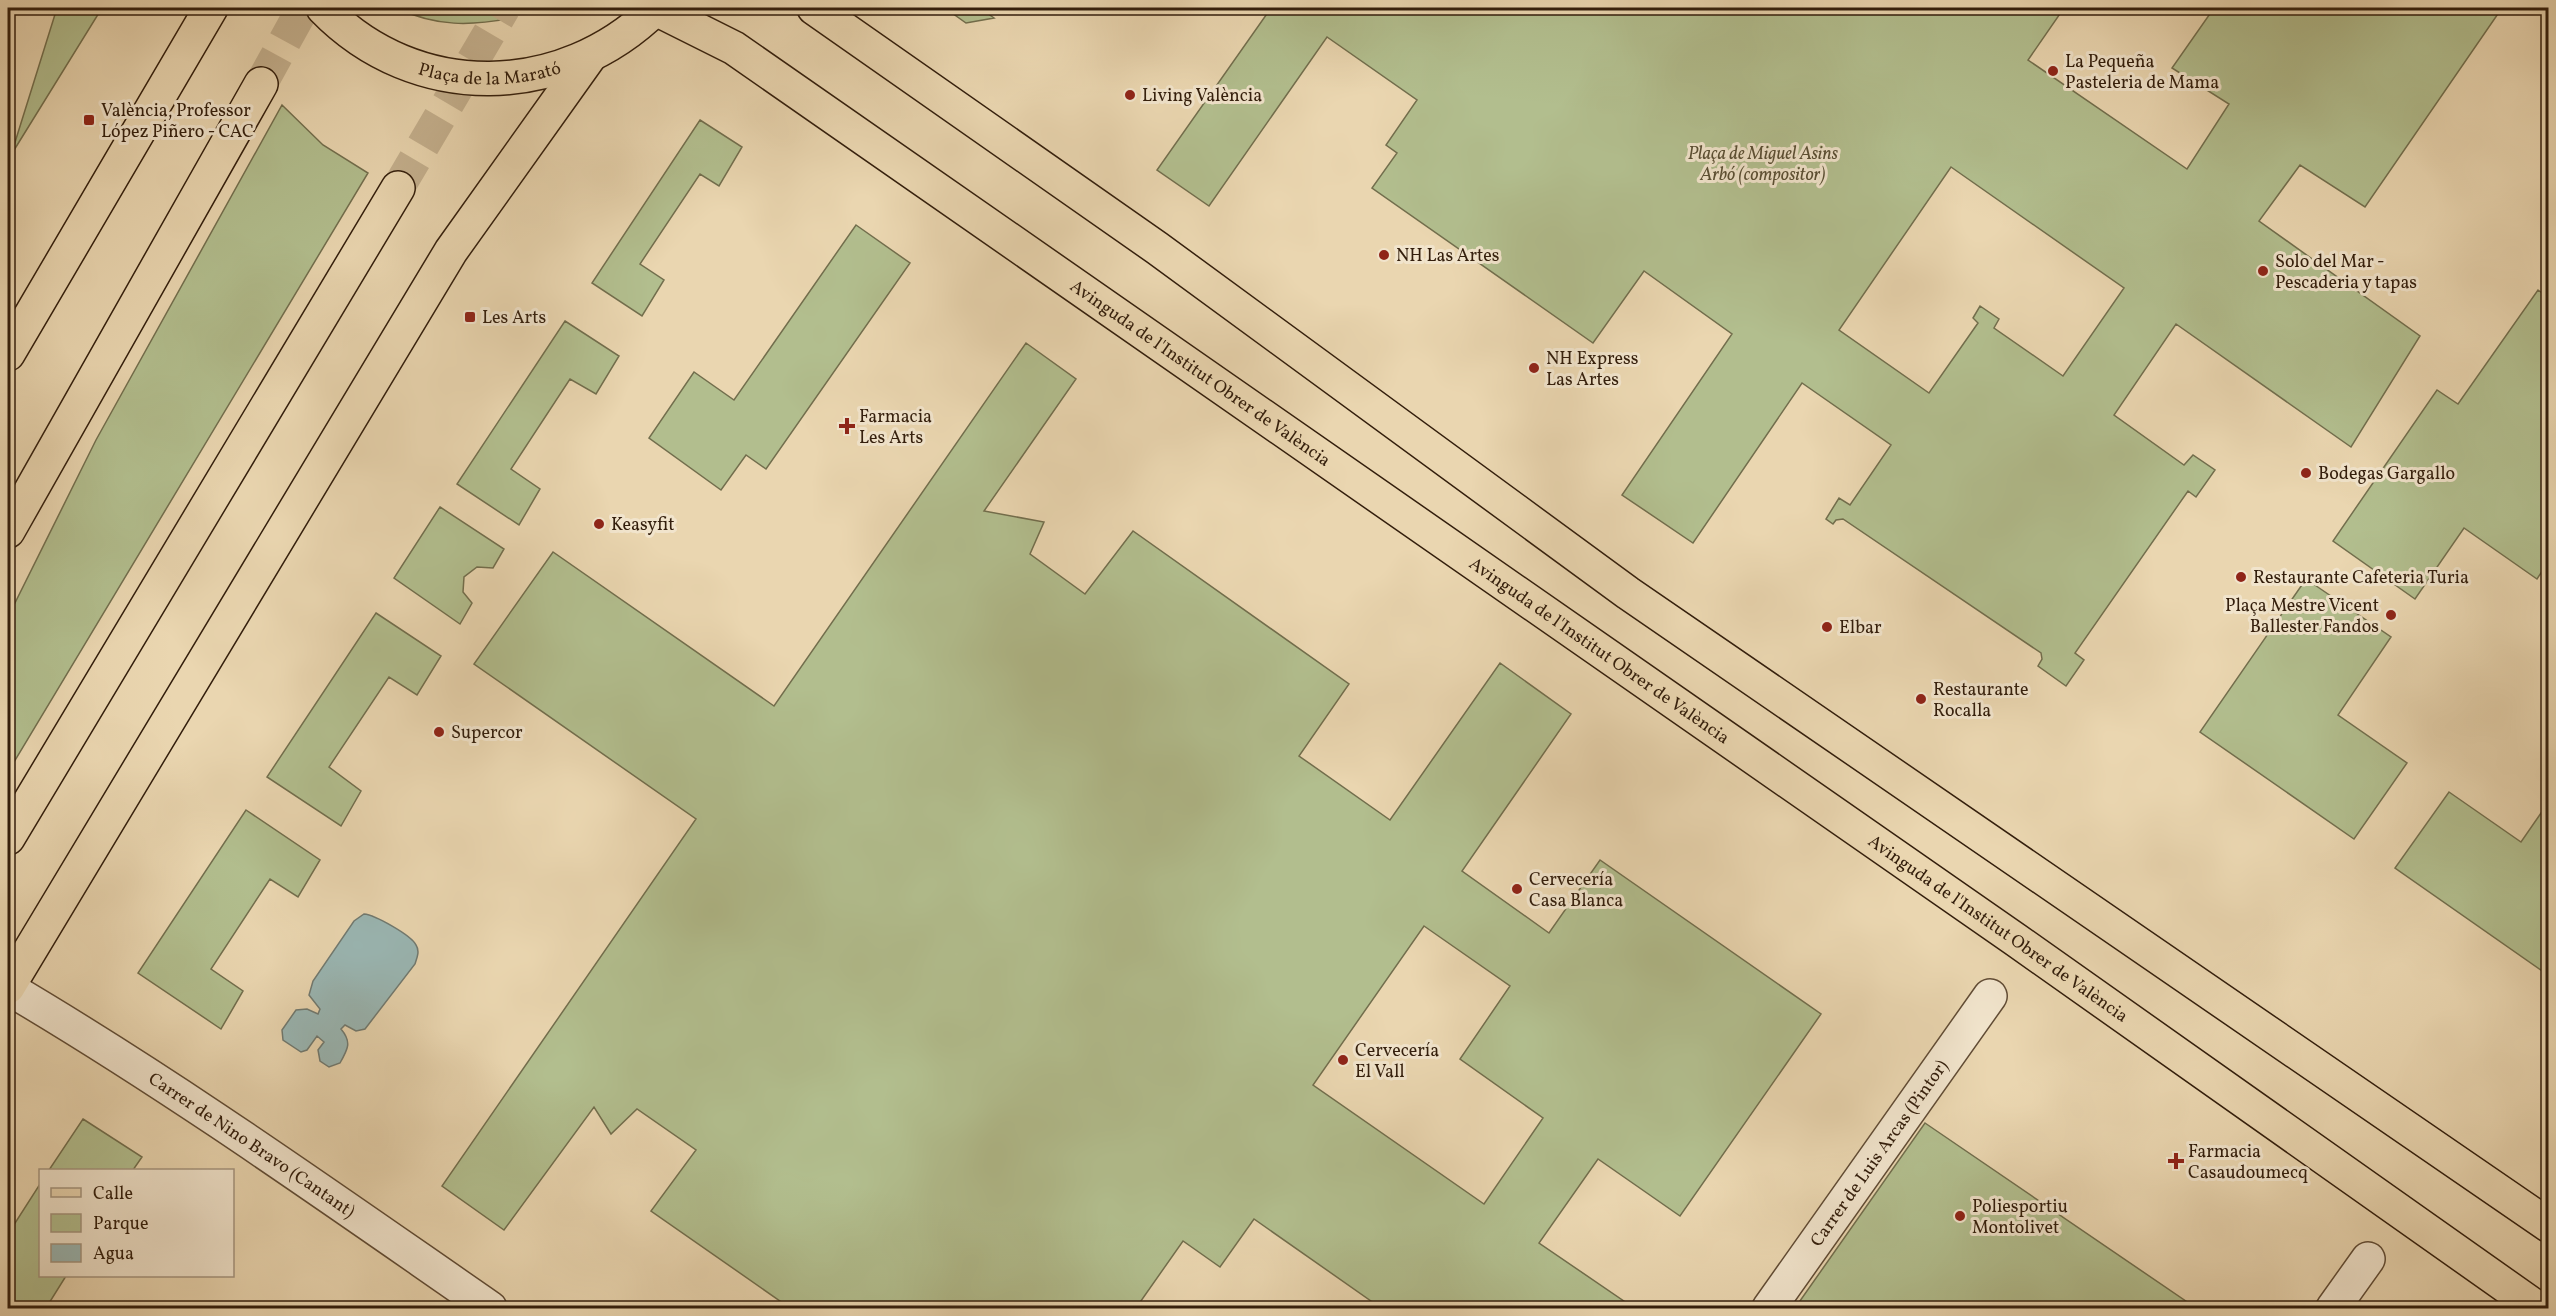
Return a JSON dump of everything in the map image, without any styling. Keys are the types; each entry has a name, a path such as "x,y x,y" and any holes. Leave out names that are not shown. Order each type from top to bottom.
{"main road":[{"path":"8,354 212,8"},
{"name":"Plaça de la Marató","path":"323,8 339,23 375,49 417,68 460,78 505,79 549,72 590,56 625,35 655,8"},
{"name":"Avinguda de l'Institut Obrer de València","path":"655,8 734,48 2016,940 2537,1308"},
{"path":"814,8 1157,248 1628,593 2548,1225"},
{"path":"8,988 451,251 590,56"},
{"path":"8,531 261,84"},
{"path":"8,838 398,188"}],"street":[{"name":"Carrer de Nino Bravo (Cantant)","path":"8,988 90,1036 490,1308"},
{"name":"Carrer de Luis Arcas (Pintor)","path":"1768,1308 1990,996"},
{"path":"2333,1308 2368,1259"}],"green space":[{"path":"57,8 102,8 11,155"},
{"path":"397,8 507,8 514,12 513,18 454,23 426,19"},
{"path":"945,8 980,8 994,18 966,23"},
{"name":"Plaça de Miguel Asins Arbó (compositor)","path":"1271,8 2064,8 2028,60 2187,169 2229,104 2172,68 2214,8 2502,8 2365,207 2300,165 2259,221 2420,336 2351,447 2176,324 2114,415 2184,465 2193,455 2215,470 2196,497 2188,491 2075,653 2084,660 2066,686 2038,666 2042,659 2041,653 1843,519 1836,520 1833,524 1826,519 1839,498 1850,505 1891,445 1802,383 1693,543 1622,495 1732,334 1644,271 1593,343 1372,188 1397,153 1386,145 1417,100 1327,37 1209,206 1157,170","holes":["1951,167 2124,288 2063,376 1994,328 1999,319 1980,306 1973,318 1978,323 1929,393 1839,330"]},
{"path":"282,105 323,145 368,173 8,772 8,617 96,440"},
{"path":"700,120 742,147 719,186 700,174 640,264 664,280 642,316 592,283"},
{"path":"856,225 910,263 766,469 746,455 721,490 649,438 694,372 734,400"},
{"path":"2538,290 2548,297 2548,562 2537,579 2464,528 2415,599 2333,541 2437,390 2458,404"},
{"path":"565,321 619,356 596,394 570,379 511,469 540,489 519,525 457,484"},
{"path":"1026,343 1076,379 984,511 1044,522 1030,554 1085,594 1133,531 1349,684 1299,756 1390,820 1500,663 1571,714 1462,871 1549,933 1600,860 1821,1014 1680,1216 1598,1159 1539,1243 1634,1308 1381,1308 1254,1219 1220,1267 1183,1241 1136,1308 939,1308 932,1304 928,1308 790,1308 651,1211 696,1150 637,1109 611,1134 594,1107 504,1230 442,1186 696,819 474,664 553,552 774,706","holes":["1424,926 1510,986 1460,1059 1543,1118 1484,1204 1313,1085"]},
{"path":"440,507 504,549 493,568 477,567 464,577 463,592 472,603 460,624 394,578"},
{"path":"2306,579 2391,637 2338,715 2407,763 2354,839 2200,732"},
{"path":"376,613 441,656 417,695 389,677 329,767 361,791 341,826 267,777"},
{"path":"2449,792 2521,842 2548,803 2548,975 2395,868"},
{"path":"246,810 320,860 298,897 270,879 211,969 243,991 221,1029 138,973"},
{"path":"83,1119 142,1157 134,1169 50,1169"},
{"name":"Poliesportiu Montolivet","path":"1925,1123 2196,1308 1795,1308"},
{"path":"39,1186 39,1277 65,1277 46,1308 23,1308 8,1298 8,1234"}],"water":[{"path":"364,914 384,922 407,936 417,947 417,957 415,964 365,1029 356,1031 345,1025 341,1029 347,1038 347,1050 340,1063 329,1067 320,1061 318,1050 324,1042 317,1036 307,1050 301,1052 283,1040 282,1030 296,1010 307,1009 318,1014 320,1009 309,995 313,981 354,921"}],"tunnel":[{"path":"261,84 303,8"},
{"path":"398,188 504,8"}],"place":[{"name":"La Pequeña Pasteleria de Mama","path":"2053,71"},
{"name":"Living València","path":"1130,95"},
{"name":"València, Professor López Piñero - CAC","path":"89,120"},
{"name":"NH Las Artes","path":"1384,255"},
{"name":"Solo del Mar - Pescaderia y tapas","path":"2263,271"},
{"name":"Les Arts","path":"470,317"},
{"name":"NH Express Las Artes","path":"1534,368"},
{"name":"Farmacia Les Arts","path":"847,426"},
{"name":"Bodegas Gargallo","path":"2306,473"},
{"name":"Keasyfit","path":"599,524"},
{"name":"Restaurante Cafeteria Turia","path":"2241,577"},
{"name":"Plaça Mestre Vicent Ballester Fandos","path":"2391,615"},
{"name":"Elbar","path":"1827,627"},
{"name":"Restaurante Rocalla","path":"1921,699"},
{"name":"Supercor","path":"439,732"},
{"name":"Cervecería Casa Blanca","path":"1517,889"},
{"name":"Cervecería El Vall","path":"1343,1060"},
{"name":"Farmacia Casaudoumecq","path":"2176,1161"},
{"name":"Poliesportiu Montolivet","path":"1960,1216"}]}
